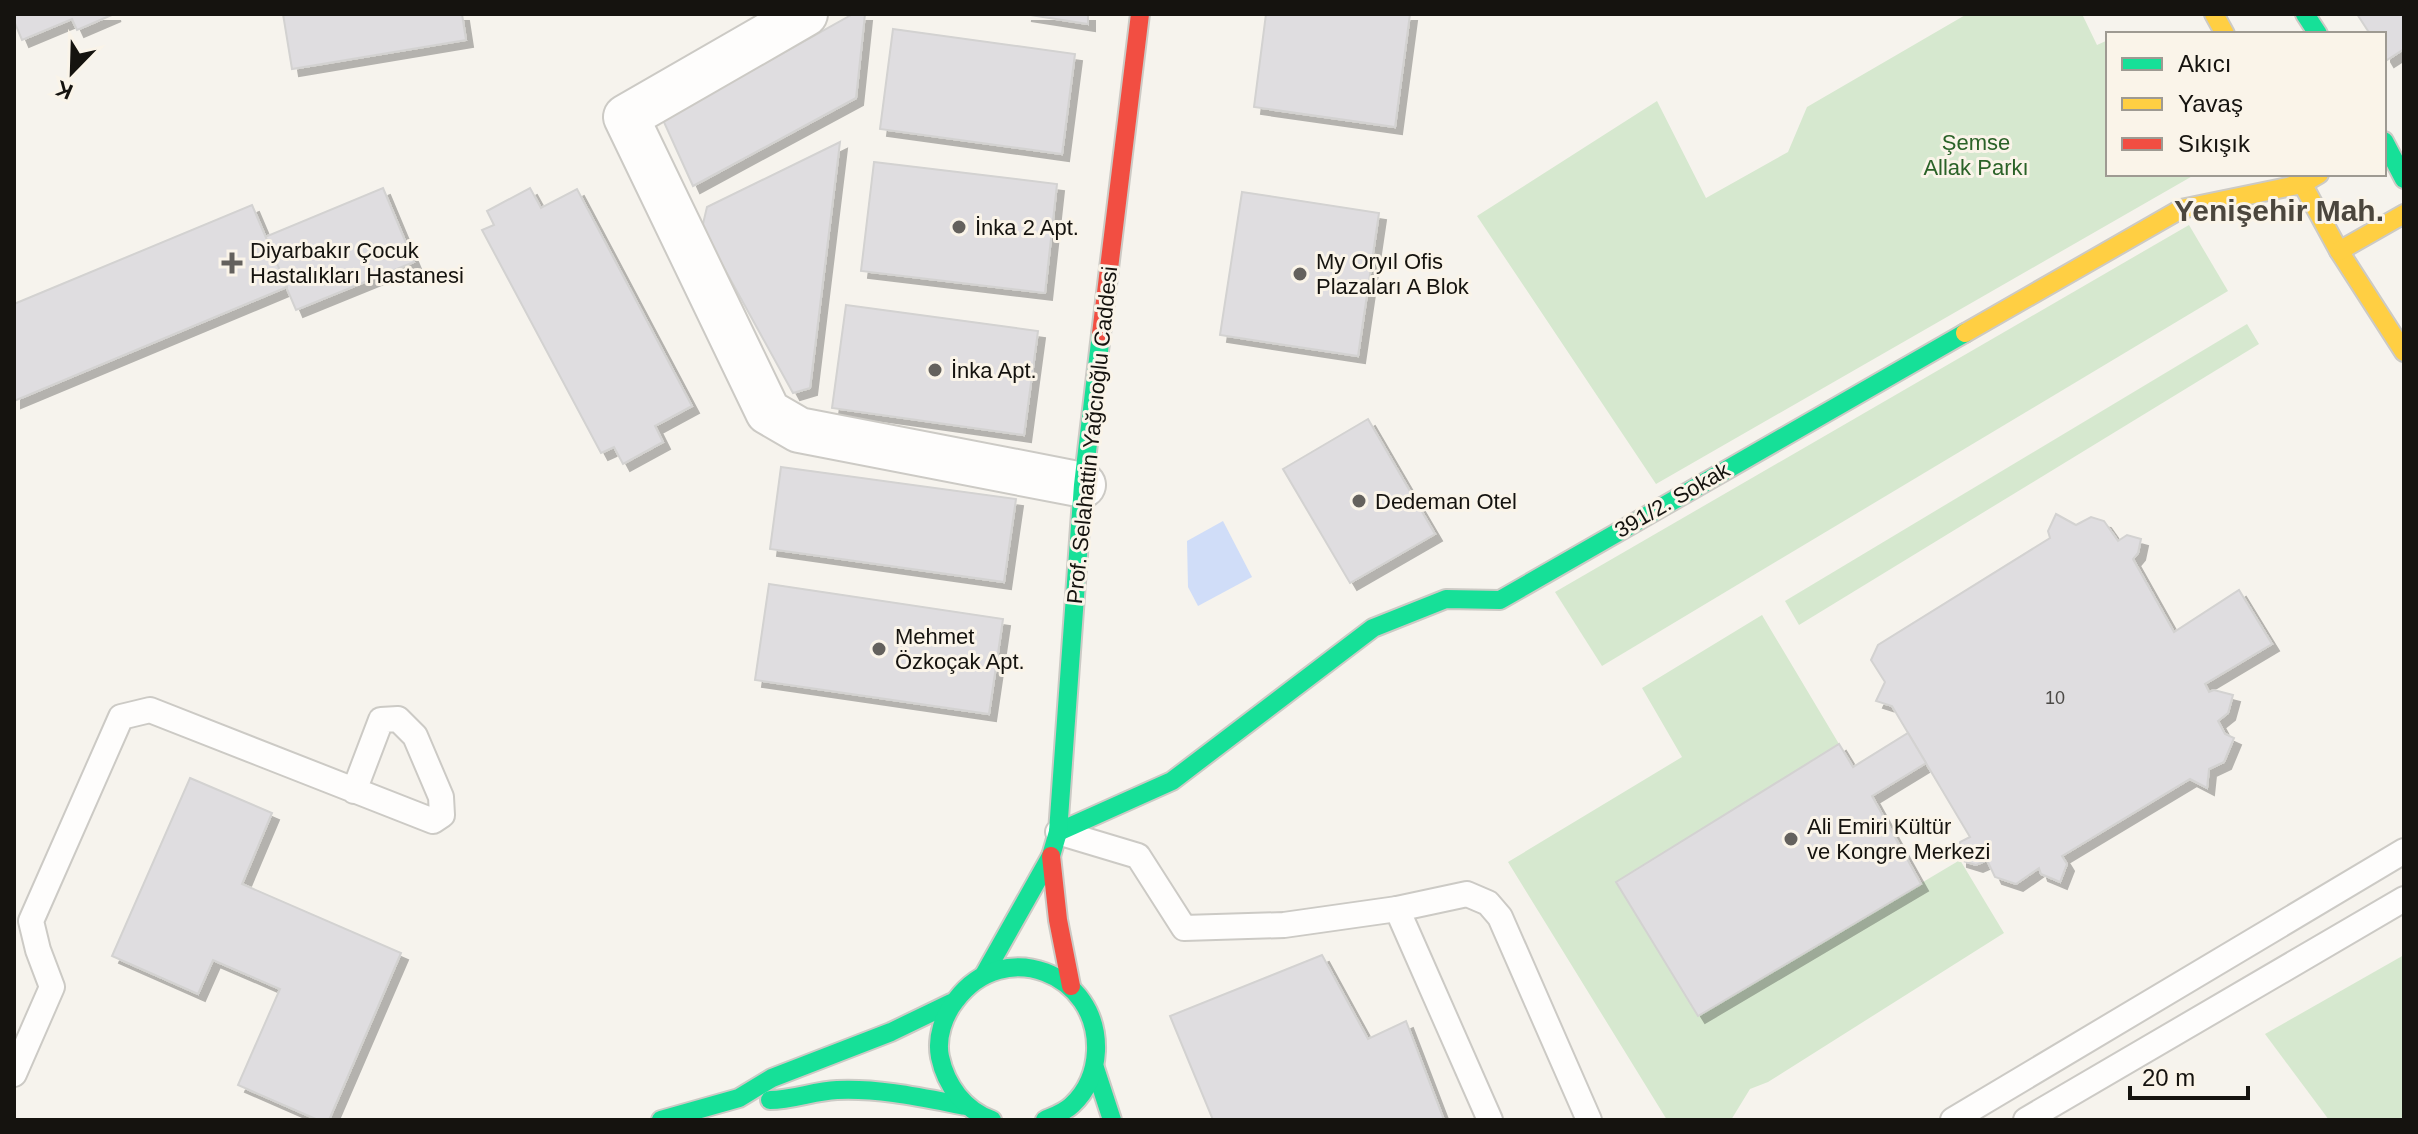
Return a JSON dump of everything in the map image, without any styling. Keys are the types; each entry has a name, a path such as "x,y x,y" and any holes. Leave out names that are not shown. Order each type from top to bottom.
{"street":[{"path":"805,14 626,117 768,412 799,430 1083,485"},
{"name":"Prof. Selahattin Yağcıoğlu Caddesi","path":"985,973 1051,856 1058,832 1083,485 1140,14"},
{"path":"2214,14 2224,32"},
{"path":"2305,14 2317,32"},
{"path":"2386,142 2404,179"},
{"path":"2299,179 2339,251 2404,352"},
{"name":"391/2. Sokak","path":"1058,832 1172,781 1373,628 1446,599 1500,600 2181,209 2299,179"},
{"path":"2339,251 2404,214"},
{"name":"Prof. Selahattin Yağcıoğlu Caddesi","path":"1051,856 1058,920 1071,986"},
{"path":"966,1106 952,1089 942,1068 939,1046 942,1023 951,1003 966,986 985,973 1007,967 1029,967 1051,973 1071,986 1085,1002 1095,1023 1098,1045 1095,1068 1086,1089 1071,1106 1045,1120"},
{"path":"661,1120 739,1098 772,1078 876,1038 951,1003"},
{"path":"1095,1068 1112,1120"},
{"path":"739,1098 782,1101 825,1091 873,1092 966,1106 992,1120"}],"lane":[{"path":"14,1074 52,987 31,921 121,717 150,710 354,791"},
{"path":"1058,832 1138,856 1184,928 1284,925 1397,909 1467,894 1488,903 1500,917 1589,1120"},
{"path":"1953,1120 2404,851"},
{"path":"2026,1120 2404,899"},
{"path":"1397,909 1490,1120"}],"green space":[{"name":"Şemse Allak Parkı","path":"1967,14 2082,14 2097,45 2106,41 2106,176 2193,176 1656,484 1477,216 1657,101 1706,198 1788,152 1807,107"},
{"path":"2189,225 2228,291 1602,666 1555,592"},
{"path":"2247,324 2259,344 1799,625 1785,601"},
{"path":"1762,615 1839,744 1616,882 1698,1016 1960,860 2004,933 1768,1082 1750,1089 1731,1120 1667,1120 1508,862 1682,757 1642,688"},
{"path":"2404,955 2404,1120 2329,1120 2265,1034"}],"water":[{"path":"1223,521 1252,577 1198,606 1188,587 1187,541"}],"building":[{"path":"14,14 114,14 77,30 72,19 22,40"},
{"path":"283,14 462,14 466,40 292,69"},
{"path":"853,14 865,14 856,98 693,186 663,120"},
{"path":"1024,14 1088,14 1088,24"},
{"path":"1266,14 1410,14 1395,127 1254,107"},
{"path":"2357,14 2404,14 2404,49 2387,60 2386,32 2369,32"},
{"path":"893,29 1075,54 1062,154 880,129"},
{"path":"840,142 810,388 793,393 702,228 707,207"},
{"name":"İnka 2 Apt.","path":"874,162 1057,184 1045,293 861,271"},
{"path":"383,188 414,262 296,310 265,237"},
{"path":"530,188 541,208 577,189 692,406 655,426 663,442 623,464 614,447 601,453 482,230 494,225 487,211"},
{"name":"My Oryıl Ofis Plazaları A Blok","path":"1242,192 1379,213 1358,356 1220,335"},
{"path":"252,205 287,287 14,401 14,304"},
{"name":"İnka Apt.","path":"846,305 1038,331 1024,435 832,408"},
{"name":"Dedeman Otel","path":"1368,419 1435,534 1350,583 1283,469"},
{"path":"781,467 1016,499 1004,582 770,549"},
{"path":"2056,514 2076,525 2091,517 2104,521 2118,541 2127,535 2141,539 2138,553 2133,559 2174,632 2239,590 2272,644 2205,684 2209,692 2214,690 2233,695 2228,713 2218,721 2225,734 2234,738 2224,762 2209,769 2207,788 2190,779 2062,856 2067,864 2060,882 2041,874 2039,868 2016,884 1995,877 1987,860 1976,865 1960,860 1960,842 1970,837 1892,706 1876,701 1885,682 1871,660 1878,645 2050,538 2048,531"},
{"name":"Mehmet Özkoçak Apt.","path":"769,584 1003,619 989,714 755,680"},
{"name":"Ali Emiri Kültür ve Kongre Merkezi","path":"1908,733 1926,763 1872,796 1921,884 1698,1016 1616,882 1839,744 1853,767"},
{"path":"190,778 272,813 242,884 401,953 329,1120 318,1120 238,1085 280,989 213,960 198,994 112,956"},
{"path":"1322,955 1368,1039 1406,1021 1444,1120 1213,1120 1170,1016"}],"traffic: fast":[{"path":"2305,14 2317,32"},
{"path":"2386,145 2404,179"},
{"path":"1058,832 1172,781 1373,628 1446,599 1500,600 1965,333"},
{"path":"985,973 1051,856 1058,832 1083,485 1101,334"},
{"path":"992,1120 973,1110 952,1087 940,1057 940,1034 956,1000 976,981 999,970 1022,967 1045,972 1066,984 1082,1001 1093,1024 1096,1051 1089,1081 1072,1105 1045,1120"},
{"path":"661,1120 739,1098 772,1078 891,1032 951,1003"},
{"path":"1095,1068 1112,1120"},
{"path":"770,1100 853,1090 902,1094 966,1106"}],"traffic: slow":[{"path":"2214,14 2224,32"},
{"path":"2298,176 2339,251 2404,352"},
{"path":"1965,333 2181,209 2302,184 2316,176"},
{"path":"2339,251 2404,214"}],"traffic: jam":[{"path":"1101,334 1140,14"},
{"path":"1051,856 1058,920 1071,986"}],"place":[{"name":"İnka 2 Apt.","path":"959,227"},
{"name":"Diyarbakır Çocuk Hastalıkları Hastanesi","path":"232,263"},
{"name":"My Oryıl Ofis Plazaları A Blok","path":"1300,274"},
{"name":"İnka Apt.","path":"935,370"},
{"name":"Dedeman Otel","path":"1359,501"},
{"name":"Mehmet Özkoçak Apt.","path":"879,649"},
{"name":"Ali Emiri Kültür ve Kongre Merkezi","path":"1791,839"}],"district":[{"name":"Yenişehir Mah.","path":"2279,210"}]}
